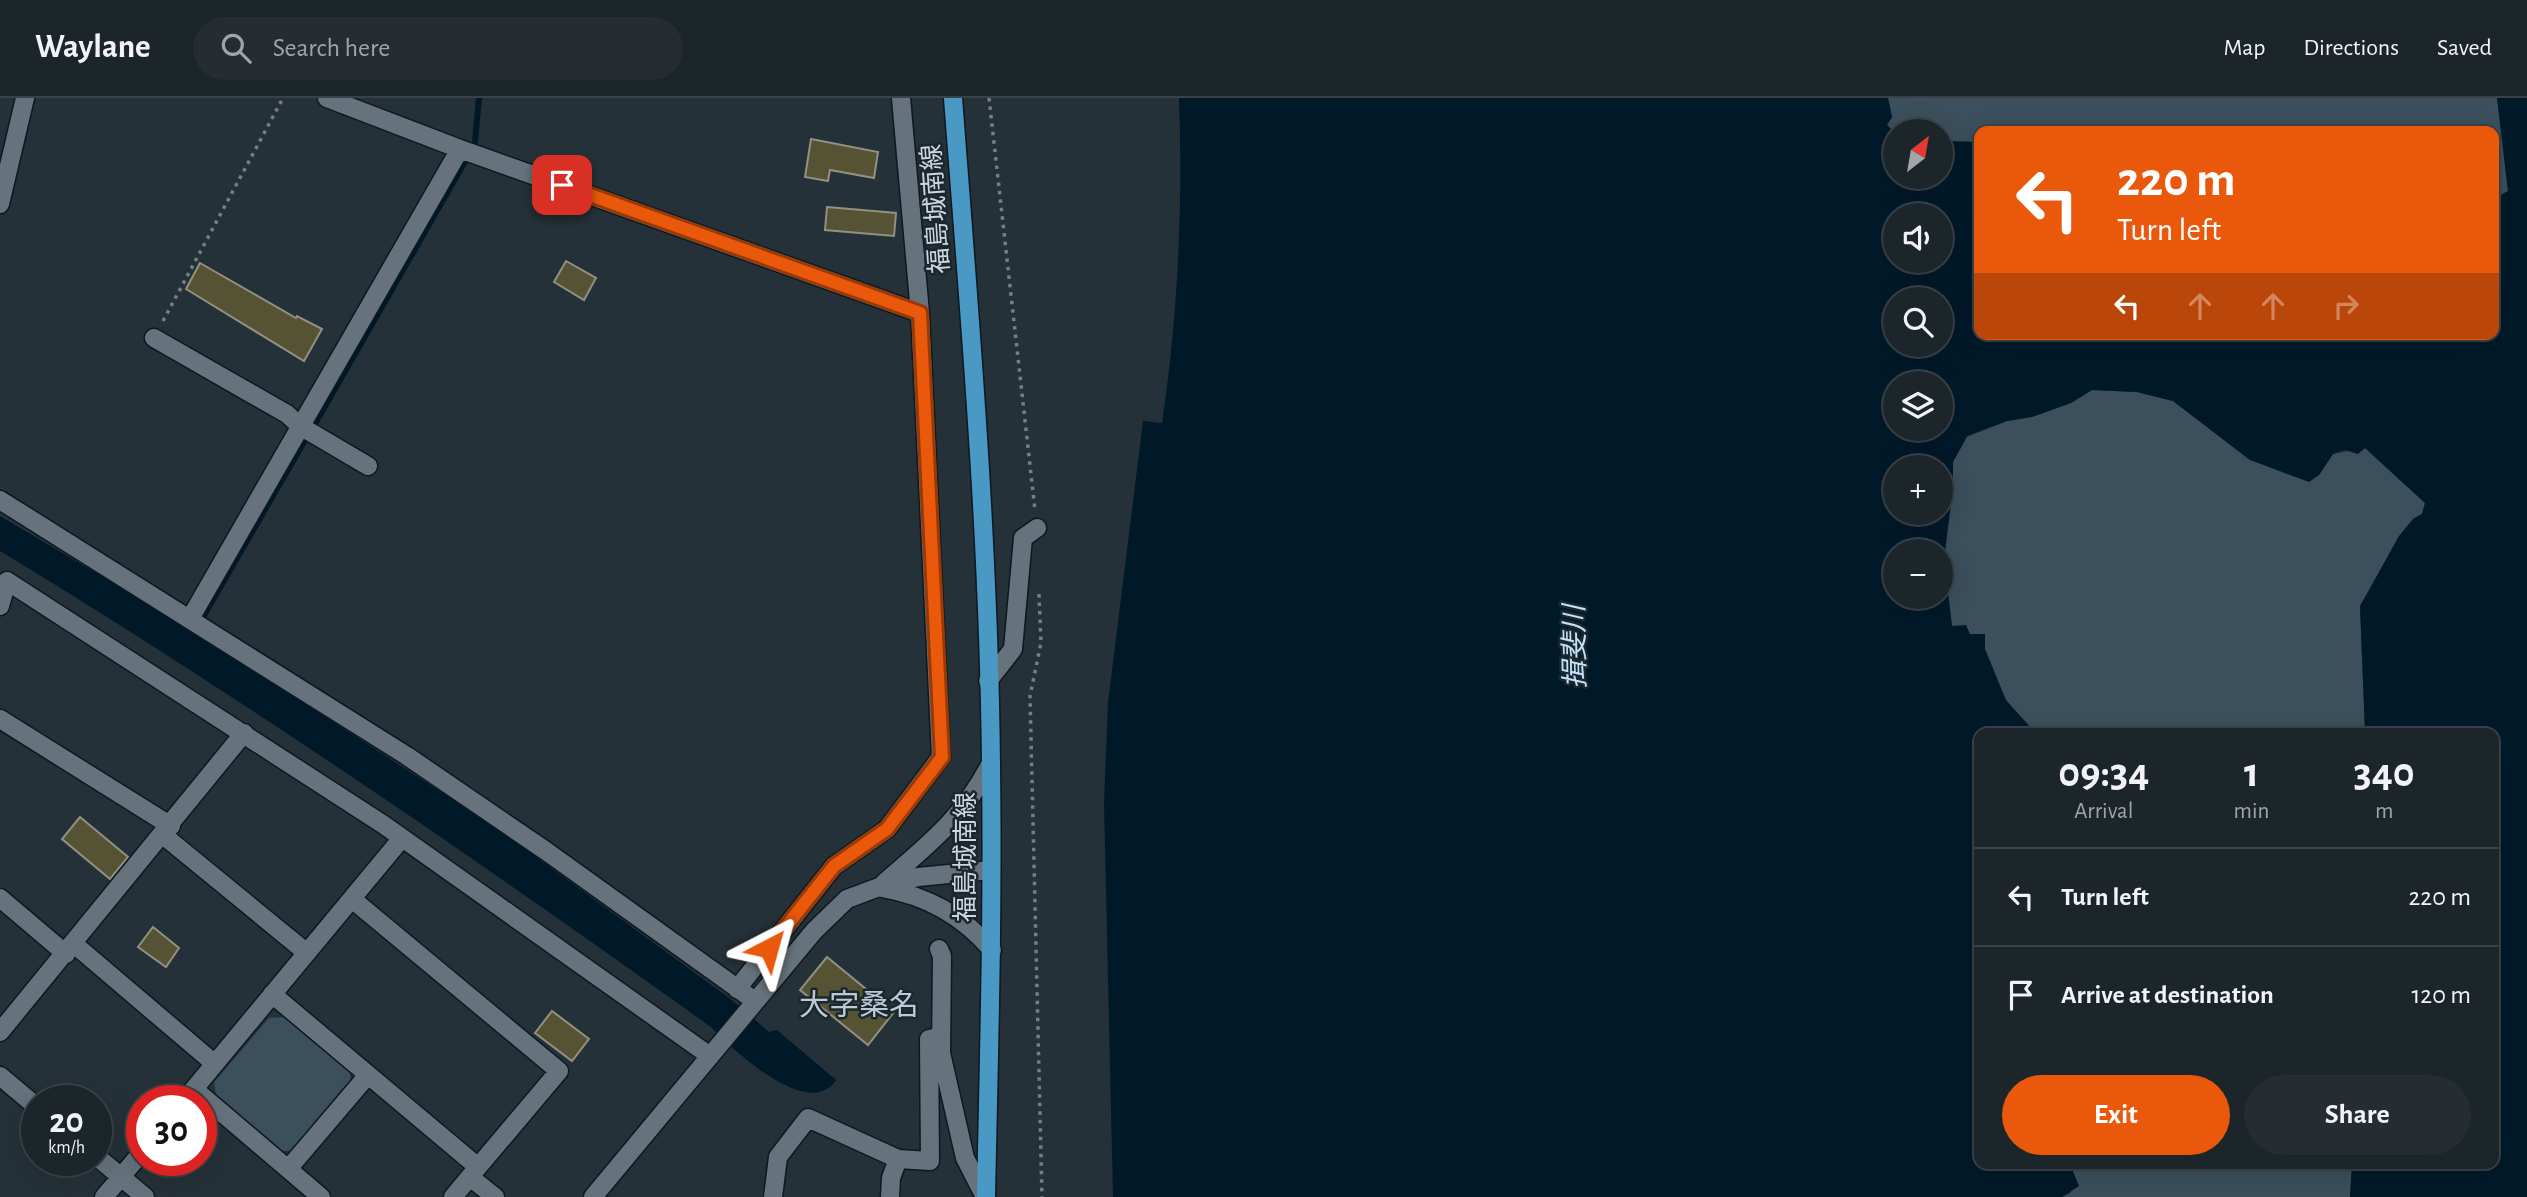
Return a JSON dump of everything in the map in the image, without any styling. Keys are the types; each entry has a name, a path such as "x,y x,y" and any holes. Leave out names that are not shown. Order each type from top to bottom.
{"main road":[{"name":"福島城南線","path":"953,98 977,423 991,764 992,950 986,1197"}],"street":[{"path":"0,204 25,98"},
{"path":"327,98 460,149 920,313"},
{"path":"737,989 834,866 887,829 942,757 920,313 901,98"},
{"path":"191,617 460,149"},
{"path":"153,338 287,414 300,426 368,466"},
{"path":"0,500 191,617 407,756 546,851 737,989 750,1006"},
{"path":"988,681 1013,649 1023,538 1037,528"},
{"path":"0,606 7,581 402,838 710,1056"},
{"path":"0,719 167,831 307,953"},
{"path":"0,1032 167,831 244,733"},
{"path":"879,887 950,824 972,799 991,764"},
{"path":"197,1085 402,838"},
{"path":"593,1197 814,931 847,900 879,887 918,877 991,870"},
{"path":"879,887 903,892 937,905 971,926 992,950"},
{"path":"0,898 70,949 215,1063"},
{"path":"352,899 559,1071 453,1197"},
{"path":"939,949 942,956 940,1038 965,1157 986,1197"},
{"path":"272,994 368,1075 474,1172 495,1197"},
{"path":"773,1197 778,1157 808,1118 898,1159 930,1161 929,1039 940,1038"},
{"path":"288,1169 368,1075"},
{"path":"0,1076 21,1094"},
{"path":"217,1116 321,1197"},
{"path":"890,1197 891,1178 898,1159"},
{"path":"112,1169 145,1197"},
{"path":"104,1197 126,1171"}],"path":[{"path":"153,338 284,98"}],"shaded area":[{"path":"1888,98 2497,98 2508,191 2499,196 2499,126 1974,126 1974,142 1953,141 1953,119 1891,119"},
{"path":"2092,390 2137,392 2173,401 2250,460 2319,475 2333,454 2365,448 2425,503 2422,514 2413,519 2360,606 2365,728 2031,728 2006,700 1988,658 1977,642 1952,626 1950,609 1953,609 1953,539 1946,539 1948,525 1953,525 1953,462 1967,437 2007,421 2032,417 2071,403"},
{"path":"284,1017 350,1073 351,1084 296,1150 282,1151 217,1097 217,1085 214,1085 214,1082 269,1018"},
{"path":"2070,1169 2352,1169 2350,1197 2062,1197 2071,1193"}],"water":[{"name":"揖斐川","path":"1179,98 1888,98 1892,117 1883,119 1883,189 1953,189 1953,141 1974,142 1974,340 2499,340 2499,196 2508,191 2497,98 2527,98 2527,1197 2350,1197 2352,1169 2499,1169 2499,728 2365,728 2360,606 2399,536 2413,519 2422,514 2425,503 2365,448 2358,454 2345,450 2333,454 2319,475 2309,482 2250,460 2173,401 2137,392 2092,390 2071,403 2032,417 2007,421 1967,436 1953,462 1953,455 1883,455 1883,525 1948,525 1946,539 1883,539 1883,609 1950,609 1952,626 1966,625 1970,634 1985,634 1985,649 2006,700 2031,728 1974,728 1974,1169 2072,1169 2079,1186 2062,1197 1113,1197 1104,803 1108,703 1143,421 1162,423 1178,261"},
{"path":"0,516 194,631 499,830 732,1000 769,1032 777,1030 836,1080 824,1091 808,1092 790,1087 771,1077 735,1050 711,1027 448,842 181,664 0,551"}],"building":[{"path":"811,139 878,152 874,178 830,170 828,181 805,177"},
{"path":"827,207 896,213 894,236 825,230"},
{"path":"566,261 596,278 584,300 554,282"},
{"path":"200,263 296,318 297,316 322,329 304,361 186,289"},
{"path":"80,817 128,857 110,879 62,839"},
{"path":"153,927 179,948 166,967 138,947"},
{"path":"827,957 894,1012 868,1045 800,990"},
{"path":"552,1011 589,1039 572,1061 535,1033"}],"waterway":[{"path":"475,142 479,98"},
{"path":"312,429 466,160"},
{"path":"203,617 304,442"}],"district":[{"name":"大字桑名","path":"859,1005"}],"route":[{"path":"562,185 920,313 942,757 887,829 834,866 769,948"}]}
